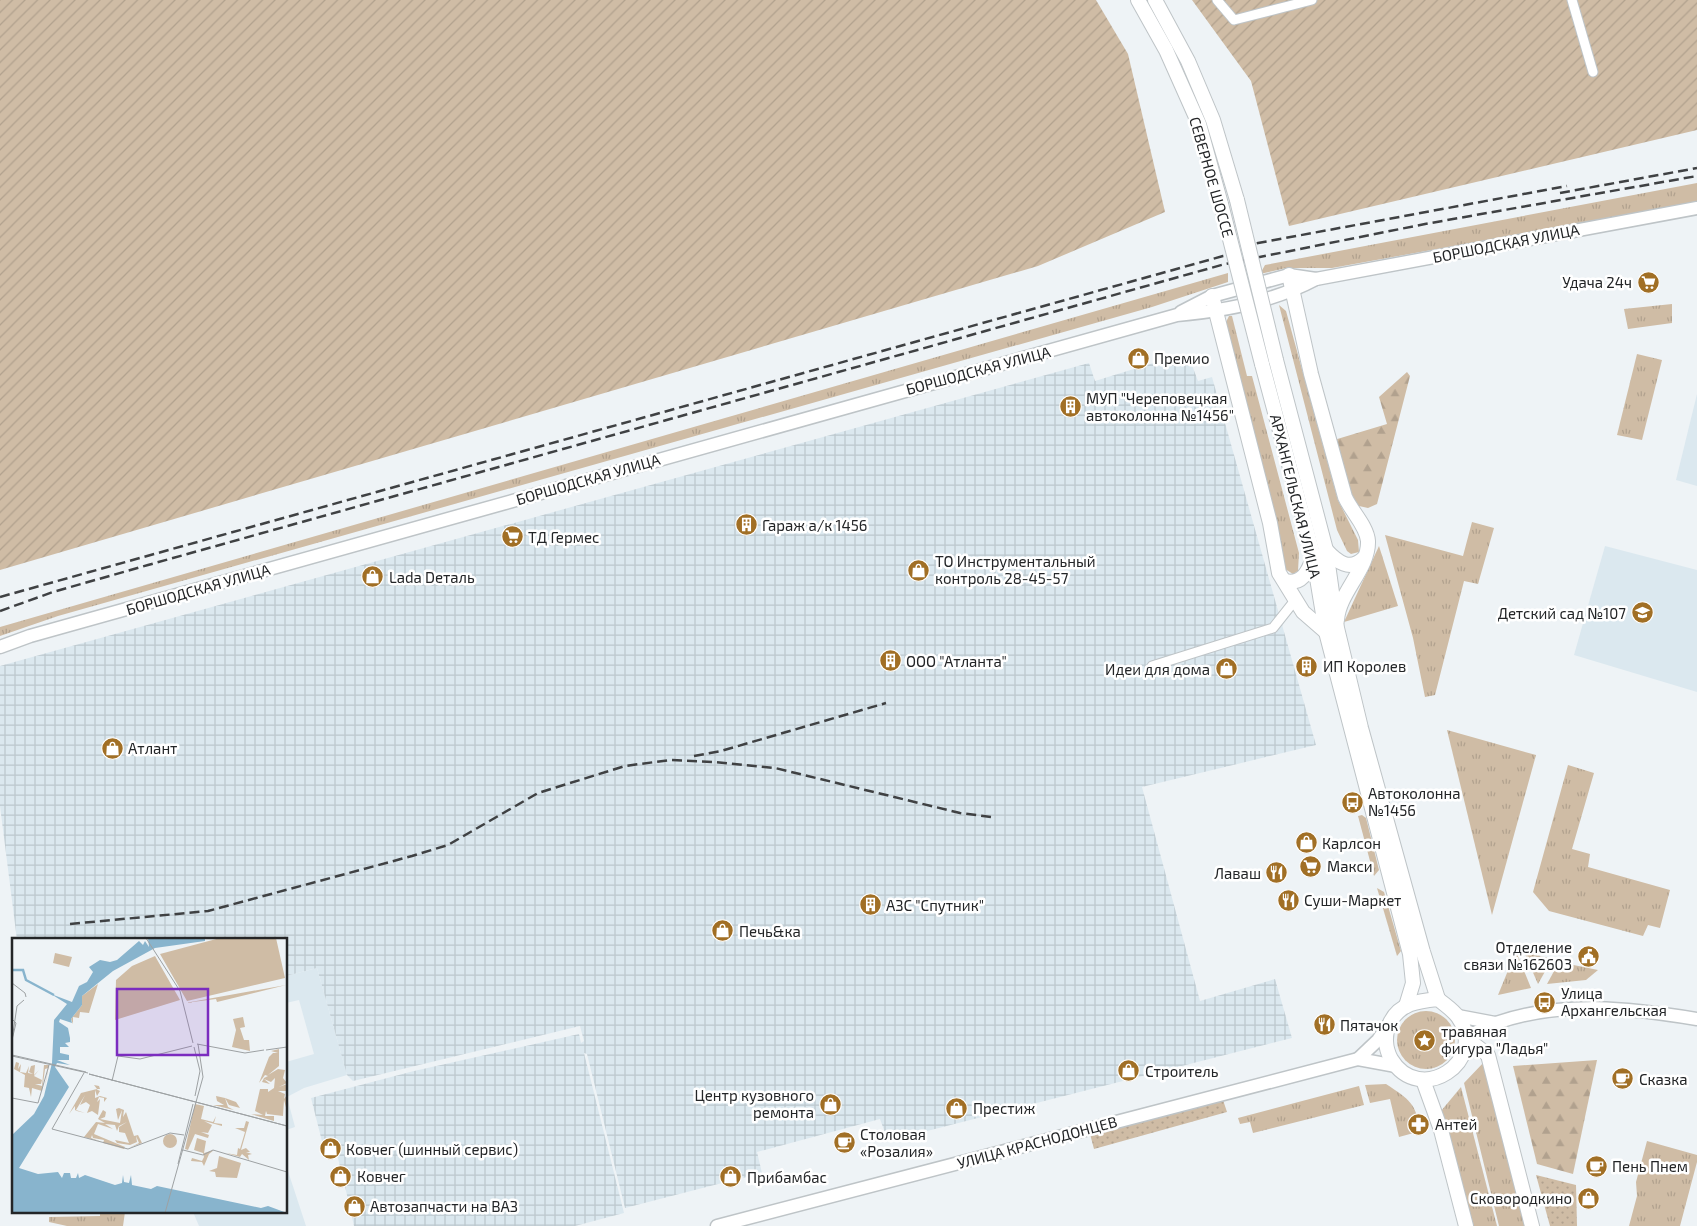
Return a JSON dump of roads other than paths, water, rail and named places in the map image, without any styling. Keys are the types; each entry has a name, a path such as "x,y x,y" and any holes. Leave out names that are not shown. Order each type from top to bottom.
{"main road":[{"name":"СЕВЕРНОЕ ШОССЕ","path":"1138,0 1166,50 1199,124 1269,362"},
{"name":"СЕВЕРНОЕ ШОССЕ","path":"1155,0 1188,61 1213,120 1237,200 1269,362"},
{"path":"1212,296 1270,523 1275,558 1285,581 1303,612 1331,630 1364,558 1368,542 1365,531 1345,497 1311,374 1289,276"},
{"name":"АРХАНГЕЛЬСКАЯ УЛИЦА","path":"1269,362 1320,552 1331,630 1410,954 1413,983 1406,1006"},
{"path":"1285,581 1296,581 1306,575 1320,552 1347,566 1357,564 1364,558"},
{"name":"АРХАНГЕЛЬСКАЯ УЛИЦА","path":"1331,630 1438,1000"},
{"path":"1438,1000 1458,1016 1464,1027 1466,1038 1463,1055 1454,1069 1440,1078 1423,1080 1408,1076 1396,1066 1388,1054 1386,1039 1389,1024 1394,1015 1406,1006 1417,1001 1438,1000"},
{"path":"1466,1038 1488,1055 1532,1226"},
{"path":"1423,1080 1441,1130 1466,1226"}],"street":[{"path":"1217,0 1234,20 1312,0"},
{"path":"1572,0 1593,72"},
{"name":"БОРШОДСКАЯ УЛИЦА","path":"0,647 39,633 1177,315 1216,312 1293,292 1316,280 1697,208"},
{"name":"БОРШОДСКАЯ УЛИЦА","path":"1177,315 1212,296 1289,276 1316,280"},
{"path":"1152,666 1273,628 1296,599"},
{"path":"1466,1038 1496,1023 1546,1011 1598,1007 1697,1019"},
{"path":"1458,1016 1496,1023"},
{"name":"УЛИЦА КРАСНОДОНЦЕВ","path":"1358,1059 1378,1040 1389,1024"},
{"name":"УЛИЦА КРАСНОДОНЦЕВ","path":"717,1226 1016,1146 1358,1059 1396,1066"}],"railway":[{"path":"1560,193 1697,168"},
{"path":"0,611 53,592 148,565 1225,264 1425,224 1697,176"},
{"path":"1242,246 1567,186"},
{"path":"0,597 1223,256 1253,251"},
{"path":"694,756 721,751 886,703"},
{"path":"70,924 208,911 412,856 448,845 538,793 625,766 670,760 775,768 960,813 991,817"}],"place":[{"name":"Удача 24ч","path":"1648,282"},
{"name":"Премио","path":"1138,358"},
{"name":"МУП \"Череповецкая автоколонна №1456\"","path":"1070,407"},
{"name":"Гараж а/к 1456","path":"746,525"},
{"name":"ТД Гермес","path":"512,537"},
{"name":"ТО Инструментальный контроль 28-45-57","path":"919,570"},
{"name":"Lada Dеталь","path":"373,577"},
{"name":"Детский сад №107","path":"1642,613"},
{"name":"ООО \"Атланта\"","path":"890,661"},
{"name":"ИП Королев","path":"1307,666"},
{"name":"Идеи для дома","path":"1226,669"},
{"name":"Атлант","path":"112,748"},
{"name":"Автоколонна №1456","path":"1352,802"},
{"name":"Карлсон","path":"1306,843"},
{"name":"Макси","path":"1311,866"},
{"name":"Лаваш","path":"1277,873"},
{"name":"Суши-Маркет","path":"1288,900"},
{"name":"АЗС \"Спутник\"","path":"870,905"},
{"name":"Печь&ка","path":"723,931"},
{"name":"Отделение связи №162603","path":"1588,956"},
{"name":"Улица Архангельская","path":"1545,1002"},
{"name":"Пятачок","path":"1324,1025"},
{"name":"травяная фигура \"Ладья\"","path":"1425,1040"},
{"name":"Строитель","path":"1129,1071"},
{"name":"Сказка","path":"1623,1079"},
{"name":"Центр кузовного ремонта","path":"830,1104"},
{"name":"Престиж","path":"957,1108"},
{"name":"Антей","path":"1419,1124"},
{"name":"Столовая «Розалия»","path":"844,1143"},
{"name":"Ковчег (шинный сервис)","path":"330,1149"},
{"name":"Пень Пнем","path":"1596,1166"},
{"name":"Ковчег","path":"341,1176"},
{"name":"Прибамбас","path":"731,1177"},
{"name":"Сковородкино","path":"1588,1198"},
{"name":"Автозапчасти на ВАЗ","path":"354,1206"}]}
